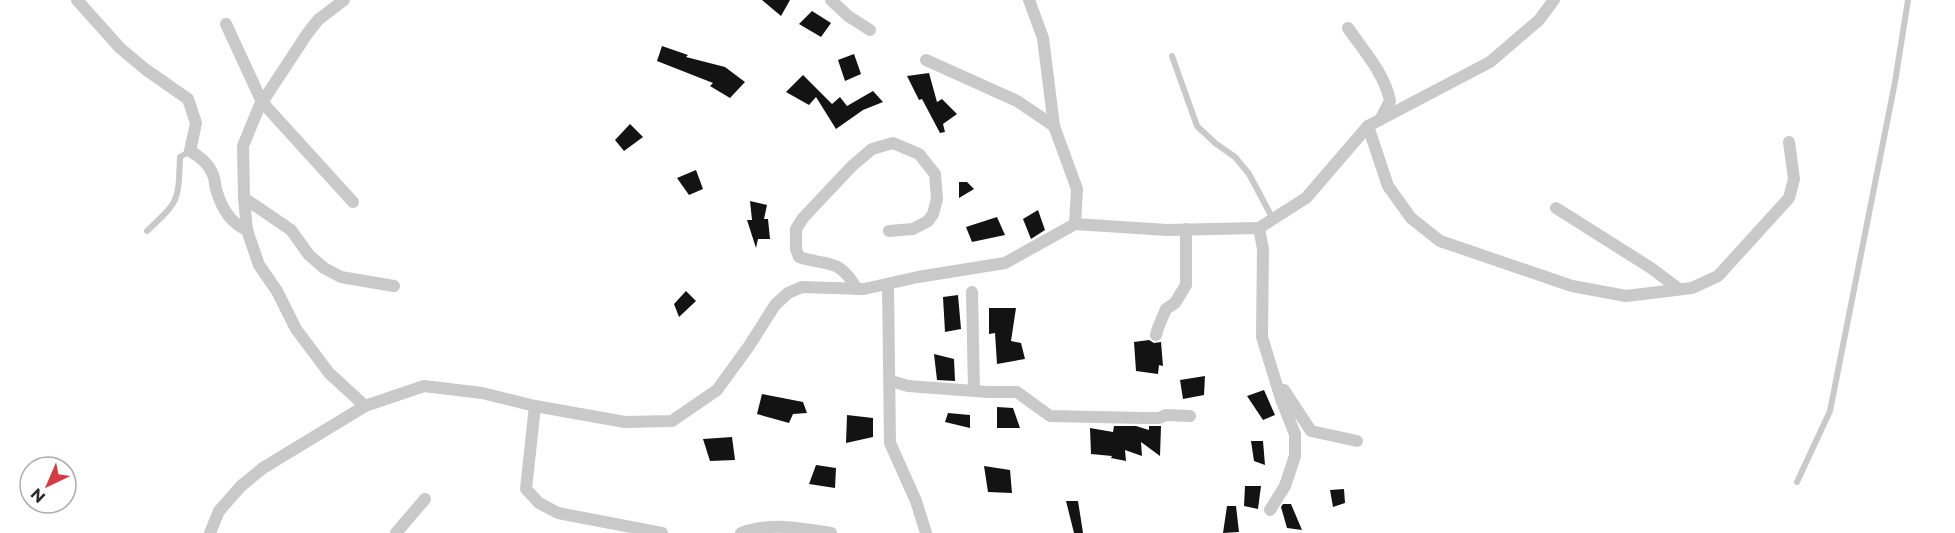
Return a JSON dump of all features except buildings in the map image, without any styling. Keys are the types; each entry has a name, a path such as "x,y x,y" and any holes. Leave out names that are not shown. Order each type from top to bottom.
{"street":[{"path":"77,0 120,48 188,99 196,123 190,151 201,158 213,174 223,209 235,225 247,230"},
{"path":"344,0 318,20 262,102 243,146 244,198 247,230 259,265 277,291 296,329 329,373 365,405"},
{"path":"831,0 848,16 870,30"},
{"path":"1029,0 1043,38 1054,126 1077,189 1076,224"},
{"path":"1374,123 1490,62 1539,20 1554,0"},
{"path":"226,24 262,102 353,202"},
{"path":"210,533 219,511 242,486 263,468 365,405 424,386 482,393 535,406 625,422 672,421 717,390 775,305 788,293 802,287 864,290 918,277 1005,263 1076,224 1186,230 1259,228 1306,198 1374,123 1390,101 1388,90 1348,28"},
{"path":"926,60 1017,101 1054,126"},
{"path":"1374,123 1388,186 1411,218 1440,241 1572,286 1626,296 1692,288 1718,276 1789,198 1794,179 1789,142"},
{"path":"857,289 849,276 837,265 799,257 796,249 796,230 803,218 852,166 872,149 893,143 919,154 934,174 937,199 933,214 928,221 913,229 889,231"},
{"path":"244,198 291,230 309,255 324,268 341,277 394,286"},
{"path":"1556,208 1651,268 1679,289"},
{"path":"1259,228 1263,249 1262,337 1295,434 1295,456 1285,486 1270,510"},
{"path":"1156,335 1166,309 1175,303 1186,285 1186,230"},
{"path":"888,285 890,443 916,501 926,533"},
{"path":"972,292 974,391"},
{"path":"1273,371 1311,431 1358,441"},
{"path":"891,381 908,386 1017,392 1050,416 1142,418 1160,418 1166,415 1190,416"},
{"path":"535,406 526,489 538,503 558,513 660,533"},
{"path":"396,533 425,499"},
{"path":"741,533 753,528 789,526 831,533"}],"lane":[{"path":"1797,482 1830,411 1895,82 1908,0"},
{"path":"1172,56 1189,98 1197,126 1235,157 1249,174 1273,219"},
{"path":"147,231 173,207 178,194 180,157 190,151"}]}
